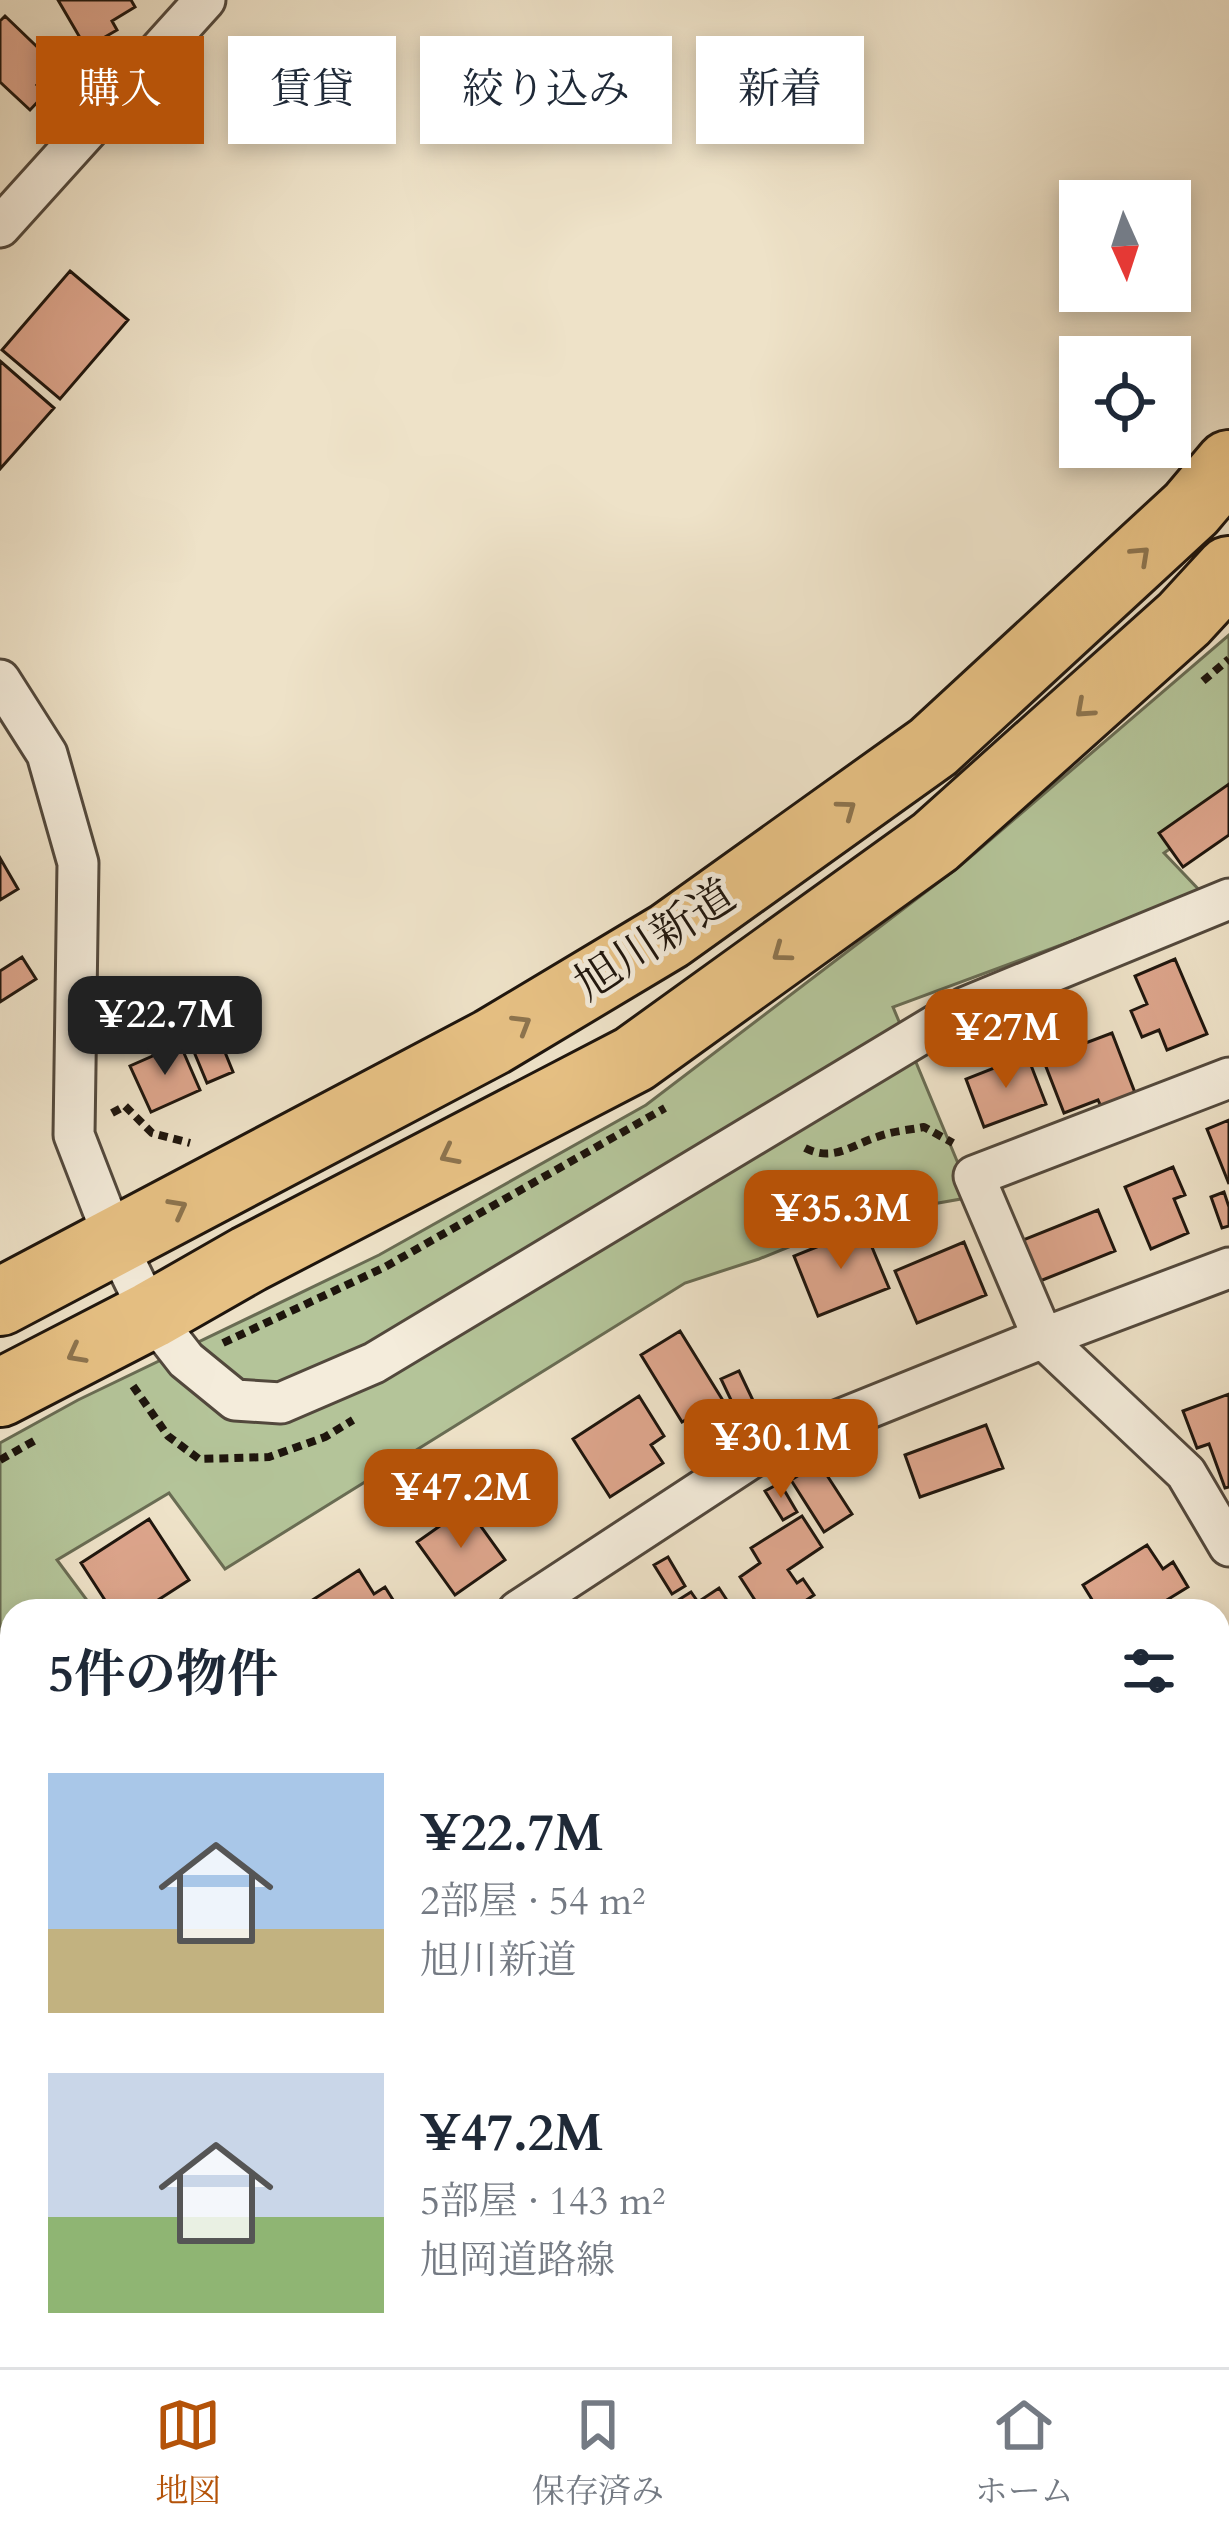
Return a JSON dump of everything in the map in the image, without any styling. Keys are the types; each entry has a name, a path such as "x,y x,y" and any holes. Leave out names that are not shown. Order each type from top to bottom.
{"highway":[{"name":"旭川新道","path":"0,1302 492,1042 669,936 933,747 1191,509 1229,464"},
{"name":"旭川新道","path":"0,1394 634,1059 935,842 1184,619 1229,570"}],"street":[{"path":"0,227 205,0"},
{"path":"0,680 47,754 77,863 74,1135 151,1315 186,1360 235,1400 281,1403 374,1363 966,1007 1229,899"},
{"path":"1229,1078 974,1176 1043,1338 1186,1474 1229,1546"},
{"path":"536,1599 762,1451 1229,1268"}],"path":[{"path":"74,1135 125,1106 152,1133 200,1146"},
{"path":"797,1144 818,1155 839,1154 878,1136 925,1127 957,1146 974,1176"}],"green space":[{"path":"1229,635 1229,806 1164,853 1202,893 893,1007 972,1197 865,1216 685,1283 225,1569 169,1493 57,1560 86,1599 0,1599 0,1443 78,1400 379,1255 646,1105 961,865"}],"building":[{"path":"58,0 131,0 135,7 112,21 117,30 107,36 79,36"},
{"path":"5,16 36,46 36,104 30,110 0,82 0,21"},
{"path":"70,271 128,320 60,399 2,350"},
{"path":"0,361 54,408 0,469"},
{"path":"1229,784 1229,835 1183,867 1159,833"},
{"path":"0,858 18,889 0,900"},
{"path":"22,957 36,979 0,1002 0,971"},
{"path":"1175,959 1207,1034 1167,1050 1159,1030 1142,1037 1131,1011 1147,1004 1135,976"},
{"path":"1112,1033 1137,1098 1103,1111 1098,1100 1064,1113 1043,1059"},
{"path":"218,1035 233,1072 207,1083 192,1047"},
{"path":"180,1044 200,1090 151,1112 130,1066"},
{"path":"1027,1055 1046,1104 984,1127 966,1079"},
{"path":"1229,1120 1229,1184 1207,1129"},
{"path":"1173,1167 1185,1195 1174,1199 1188,1233 1151,1249 1125,1187"},
{"path":"1224,1192 1229,1226 1222,1228 1211,1197"},
{"path":"1098,1210 1115,1251 1040,1281 1023,1240"},
{"path":"864,1228 889,1288 818,1316 794,1256"},
{"path":"964,1242 986,1295 917,1323 895,1271"},
{"path":"680,1331 722,1399 682,1422 641,1355"},
{"path":"739,1371 759,1413 741,1421 721,1379"},
{"path":"1229,1394 1229,1487 1225,1488 1209,1444 1197,1448 1183,1411"},
{"path":"639,1396 664,1436 651,1445 663,1463 610,1497 573,1439"},
{"path":"986,1425 1003,1468 920,1497 905,1455"},
{"path":"819,1463 852,1514 824,1532 791,1480"},
{"path":"780,1483 797,1512 783,1520 765,1491"},
{"path":"467,1507 505,1560 455,1595 417,1542"},
{"path":"802,1516 822,1547 788,1570 797,1583 803,1579 814,1595 754,1599 740,1577 760,1563 751,1548"},
{"path":"149,1519 189,1580 160,1599 104,1599 81,1563"},
{"path":"1147,1545 1163,1569 1173,1562 1188,1587 1168,1599 1092,1599 1083,1585"},
{"path":"668,1557 685,1586 672,1594 654,1565"},
{"path":"359,1570 374,1594 385,1587 392,1599 314,1599"},
{"path":"719,1588 726,1599 702,1599"}]}
